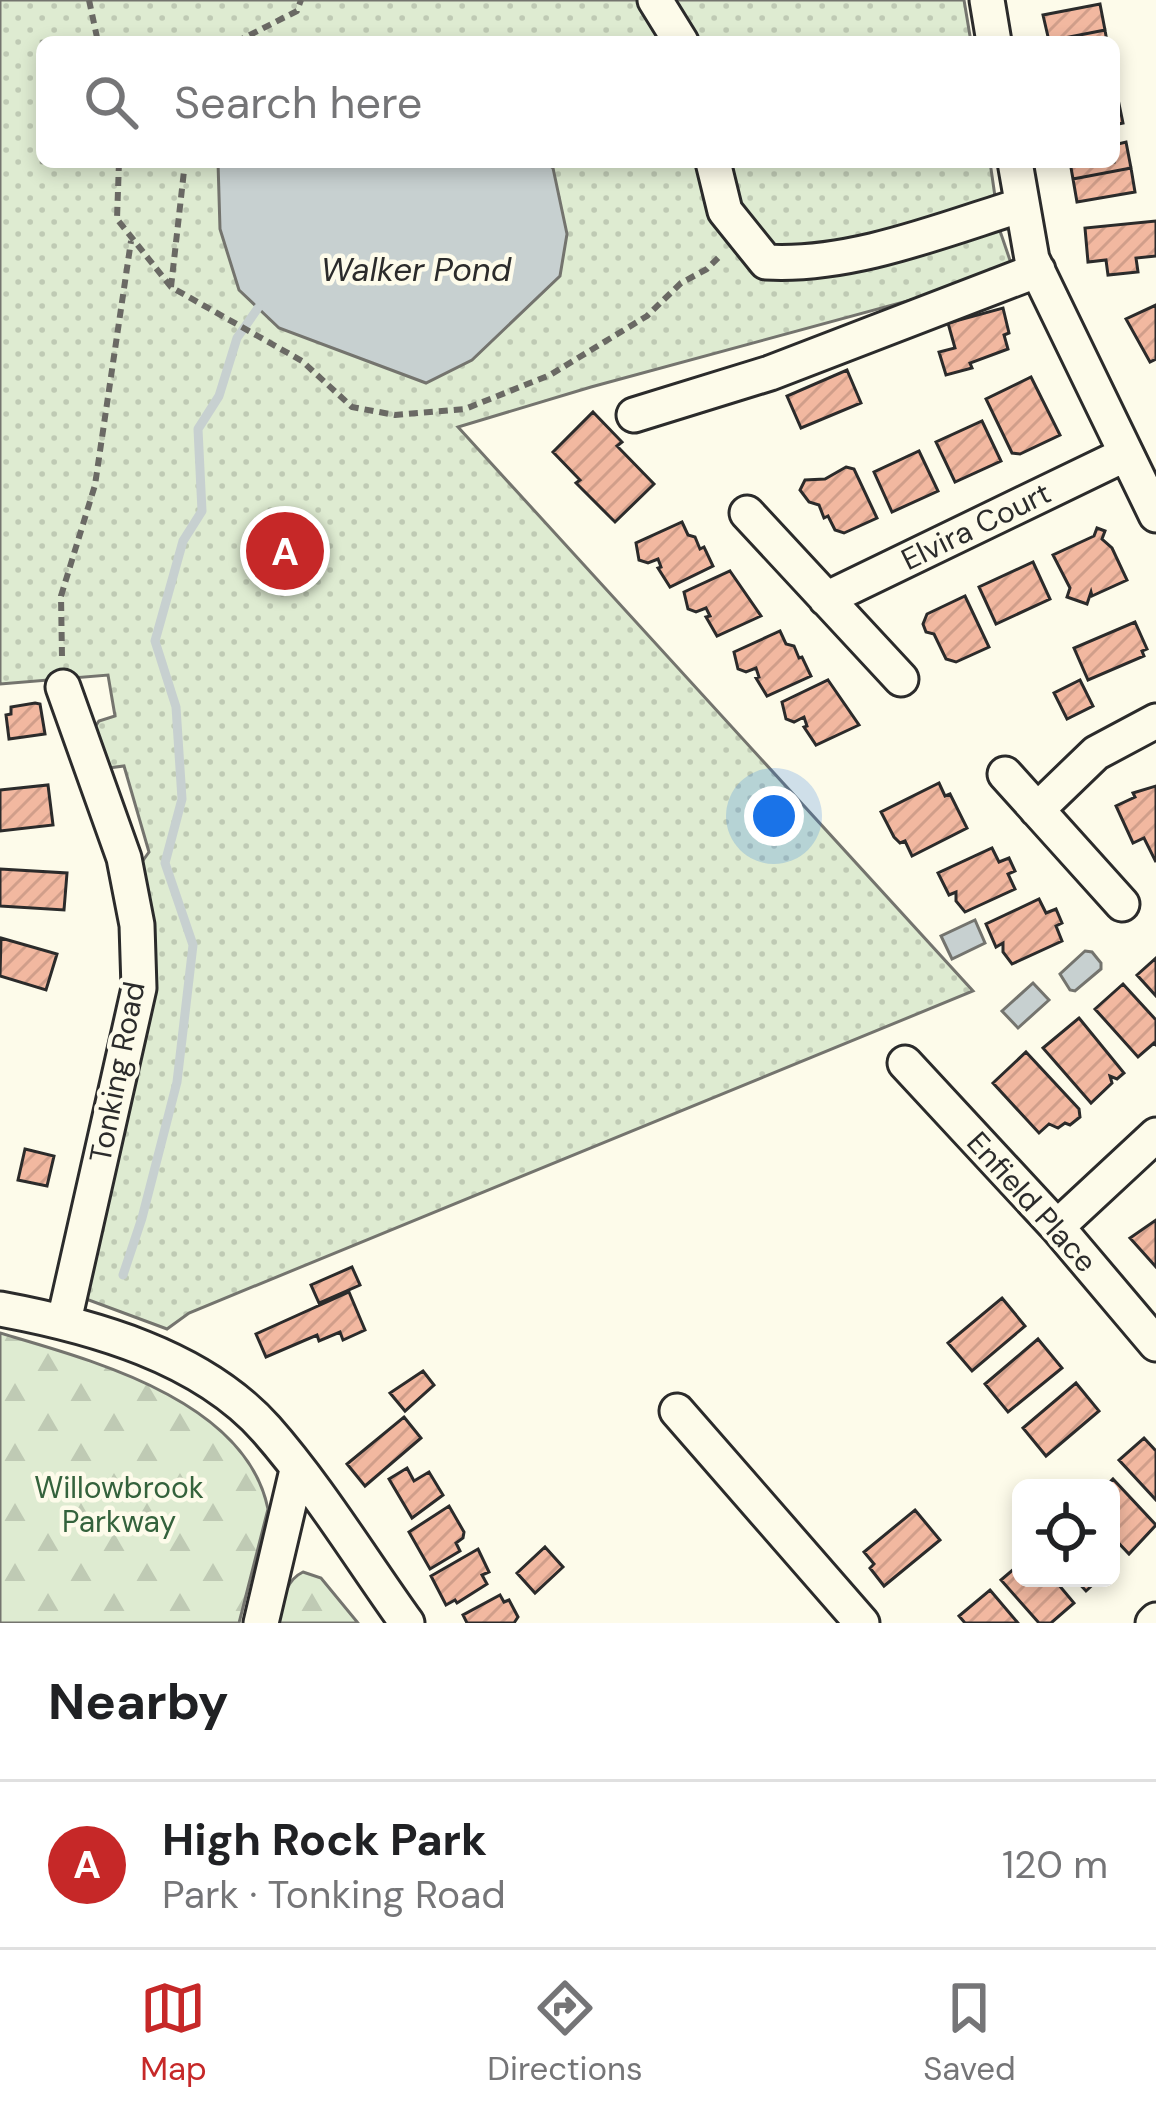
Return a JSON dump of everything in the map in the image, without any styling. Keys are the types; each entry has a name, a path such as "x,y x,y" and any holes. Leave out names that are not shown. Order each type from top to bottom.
{"street":[{"path":"655,0 677,36"},
{"path":"987,0 993,36"},
{"path":"714,168 725,211 766,262 797,264 854,253 1022,205"},
{"path":"1016,168 1031,259 1156,514"},
{"path":"634,415 770,374 1038,270"},
{"name":"Elvira Court","path":"826,599 1126,454"},
{"path":"747,514 901,679"},
{"name":"Tonking Road","path":"63,687 124,858 137,925 139,988 64,1321"},
{"path":"1037,810 1096,753 1156,721"},
{"path":"1005,774 1122,904"},
{"name":"Enfield Place","path":"905,1063 1057,1227 1156,1344"},
{"path":"1057,1227 1156,1135"},
{"path":"0,1310 64,1321 158,1355 215,1386 264,1426 407,1623"},
{"path":"677,1411 862,1623"},
{"path":"261,1623 297,1470"}],"path":[{"path":"89,0 97,36"},
{"path":"248,36 296,11 301,0"},
{"path":"119,168 117,219 171,287 302,361 352,407 394,416 465,409 550,375 647,316 728,248 766,262"},
{"path":"171,287 184,168"},
{"path":"63,687 61,596 95,485 131,241"}],"green space":[{"path":"0,0 964,0 970,36 36,36 36,168 991,168 1000,231 1014,272 458,427 973,991 189,1313 167,1329 86,1299 139,866 149,852 124,766 108,768 93,730 99,721 115,716 108,675 0,684"},
{"name":"Willowbrook Parkway","path":"0,1333 160,1390 230,1439 254,1471 268,1509 239,1623 0,1623"},
{"path":"303,1572 321,1578 358,1623 277,1623 288,1587"}],"water":[{"name":"Walker Pond","path":"218,168 553,168 567,234 560,276 472,360 426,383 279,328 239,290 220,229"},
{"path":"975,920 985,943 952,959 941,936"},
{"path":"1085,951 1092,952 1101,969 1075,991 1070,990 1060,974"},
{"path":"1033,983 1049,1000 1018,1028 1002,1011"}],"building":[{"path":"1100,4 1105,30 1048,36 1043,15"},
{"path":"1105,30 1106,36 1074,36"},
{"path":"1126,142 1131,168 1073,179 1071,168 1120,168 1120,144"},
{"path":"1131,168 1135,192 1077,202 1073,179"},
{"path":"1156,221 1156,256 1136,258 1138,272 1108,275 1106,260 1088,262 1085,228"},
{"path":"1156,305 1156,359 1150,362 1126,319"},
{"path":"1003,308 1008,349 946,375 939,352 955,348 948,323"},
{"path":"847,370 861,403 801,428 787,396"},
{"path":"1031,377 1060,435 1020,454 1012,453 986,399"},
{"path":"593,412 622,442 617,446 654,484 615,522 553,452"},
{"path":"982,421 1001,461 955,482 936,442"},
{"path":"919,451 938,491 892,512 874,472"},
{"path":"846,467 854,469 877,518 844,533 835,530 819,505 809,502 800,490 805,480 825,479"},
{"path":"682,522 713,566 670,587 658,559 639,560 636,543"},
{"path":"1097,528 1105,531 1102,539 1112,548 1127,580 1092,596 1091,592 1087,604 1067,597 1070,588 1053,555 1094,536"},
{"path":"1033,562 1050,599 996,624 979,587"},
{"path":"730,571 761,616 717,636 706,608 688,609 684,592"},
{"path":"965,596 989,647 956,662 946,659 934,634 926,632 923,624 927,614"},
{"path":"1135,622 1147,649 1142,651 1144,656 1088,680 1074,648"},
{"path":"780,631 811,676 767,696 756,678 756,668 738,669 734,652"},
{"path":"828,680 859,725 816,745 804,727 804,717 794,722 786,719 782,702"},
{"path":"1080,680 1093,706 1067,719 1054,693"},
{"path":"40,704 45,734 9,739 6,715 11,714 11,707"},
{"path":"939,783 967,828 912,856 905,841 894,837 881,812"},
{"path":"48,785 53,825 0,831 0,790"},
{"path":"1156,786 1156,862 1144,838 1133,843 1116,806 1135,797 1133,793"},
{"path":"992,848 999,862 1009,858 1015,871 1008,874 1015,889 965,912 956,901 956,892 949,895 938,873"},
{"path":"0,869 67,873 64,910 0,906"},
{"path":"1039,899 1046,913 1056,909 1062,941 1012,964 1003,943 996,947 986,924"},
{"path":"1,938 57,954 46,990 0,976"},
{"path":"1156,958 1156,996 1137,975"},
{"path":"1123,984 1156,1020 1156,1045 1138,1057 1095,1009"},
{"path":"1079,1018 1124,1073 1117,1079 1110,1076 1112,1083 1091,1103 1043,1048"},
{"path":"1026,1052 1079,1109 1080,1117 1070,1125 1049,1124 1039,1133 993,1083"},
{"path":"25,1149 54,1156 47,1186 18,1180"},
{"path":"1156,1220 1156,1267 1130,1238"},
{"path":"352,1267 360,1285 319,1303 311,1285"},
{"path":"349,1292 365,1330 343,1340 340,1332 319,1341 317,1335 266,1357 256,1334"},
{"path":"1002,1298 1025,1326 972,1371 948,1343"},
{"path":"1038,1339 1062,1368 1008,1412 985,1384"},
{"path":"423,1371 434,1385 405,1411 390,1393"},
{"path":"1076,1383 1099,1411 1046,1456 1023,1428"},
{"path":"404,1417 421,1438 365,1486 347,1464"},
{"path":"1144,1438 1156,1451 1156,1500 1119,1460"},
{"path":"407,1468 414,1481 429,1472 443,1495 412,1518 389,1479"},
{"path":"1120,1486 1156,1525 1129,1554 1120,1544"},
{"path":"449,1506 464,1532 456,1543 460,1551 430,1569 409,1532"},
{"path":"915,1510 940,1540 884,1586 864,1552"},
{"path":"545,1547 563,1567 535,1593 517,1573"},
{"path":"478,1549 489,1572 482,1575 487,1584 446,1605 431,1576"},
{"path":"1012,1571 1012,1587 1061,1587 1074,1603 1051,1623 1039,1623 1001,1580"},
{"path":"990,1590 1018,1623 965,1623 959,1616"},
{"path":"500,1595 504,1602 509,1600 518,1617 514,1623 467,1623 463,1615"}],"waterway":[{"path":"123,1275 177,1082 193,945 165,863 182,799 176,707 155,641 183,541 202,511 198,429 219,396 237,338 258,308"}],"place":[{"name":"High Rock Park","path":"285,551"}]}
